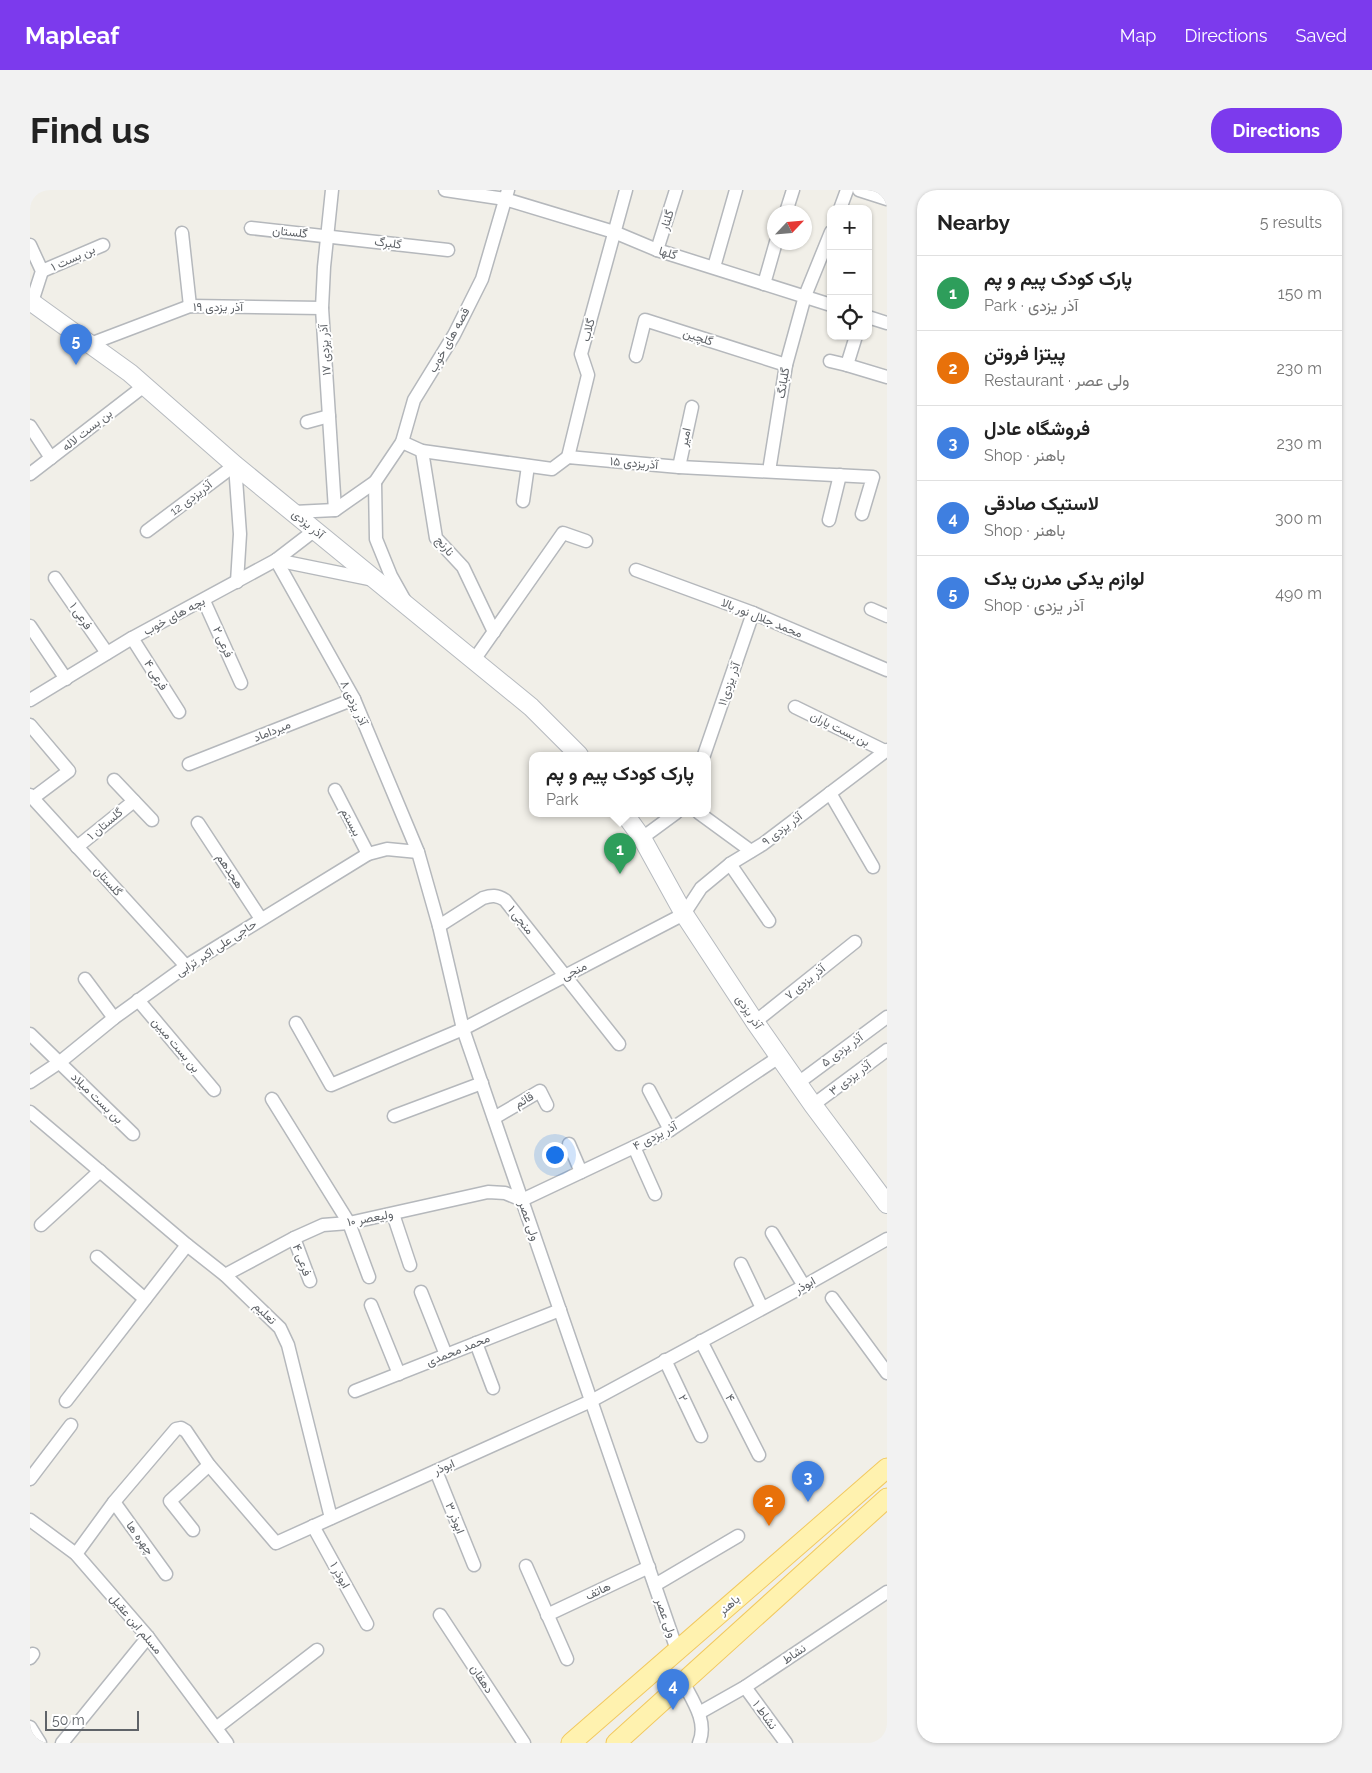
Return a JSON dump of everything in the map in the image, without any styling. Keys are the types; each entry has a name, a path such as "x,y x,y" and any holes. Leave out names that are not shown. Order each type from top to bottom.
{"main road":[{"name":"باهنر","path":"571,1743 887,1468"},
{"path":"616,1743 887,1498"}],"street":[{"name":"آذر یزدی ۱۷","path":"332,190 322,308 335,510"},
{"name":"گلها","path":"445,190 507,195 614,232 657,250 827,304"},
{"name":"گلاب","path":"568,457 588,375 581,354 626,190"},
{"name":"گلنار","path":"657,250 676,190"},
{"path":"714,267 736,190"},
{"path":"788,205 792,190"},
{"path":"841,205 847,190"},
{"path":"859,190 887,199"},
{"name":"قصه های خوب","path":"335,510 375,482 402,442 414,400 454,335 482,280 507,195"},
{"name":"گلستان","path":"252,228 328,236"},
{"path":"182,233 190,306"},
{"name":"گلبرگ","path":"328,236 448,250"},
{"name":"گلبانگ","path":"769,471 786,365 805,296 827,242"},
{"path":"30,244 42,272 31,301"},
{"name":"بن بست ۱","path":"42,272 103,245"},
{"path":"764,284 774,250"},
{"name":"آذر یزدی","path":"31,301 144,386 235,465 531,707 576,752"},
{"name":"آذر یزدی ۱۹","path":"90,344 190,306 322,308"},
{"path":"872,318 887,323"},
{"name":"گلچین","path":"636,356 645,320 786,365"},
{"path":"847,366 855,340"},
{"path":"830,361 887,377"},
{"name":"بن بست لاله","path":"30,474 144,386"},
{"name":"امیر","path":"678,467 692,407"},
{"path":"307,422 329,416"},
{"path":"30,426 51,458"},
{"path":"402,442 422,451 552,469 568,457"},
{"name":"نارنج","path":"422,451 436,538 463,567 494,632"},
{"name":"۱۵ آذریزدی","path":"568,457 678,467 873,476 862,514"},
{"path":"235,465 240,534 237,582"},
{"name":"آذریزدی 12","path":"147,532 235,465"},
{"path":"523,501 528,466"},
{"path":"829,520 840,475"},
{"path":"375,482 376,539 391,576 408,606"},
{"path":"294,512 335,510"},
{"name":"بچه های خوب","path":"30,700 132,638 276,560 315,530"},
{"path":"474,660 563,533 586,541"},
{"path":"276,560 375,581"},
{"name":"۸ آذر یزدی","path":"276,560 354,699 418,852"},
{"name":"محمد جلال نور بالا","path":"636,570 753,613 887,670"},
{"name":"فرعی ۱","path":"55,578 107,653"},
{"name":"فرعی ۲","path":"204,600 241,683"},
{"path":"871,609 887,616"},
{"name":"آذر یزدی۱۱","path":"705,752 753,613"},
{"path":"30,626 66,679"},
{"name":"فرعی ۴","path":"132,638 179,712"},
{"name":"میرداماد","path":"190,764 354,699"},
{"name":"بن بست یاران","path":"795,707 886,751"},
{"path":"30,725 70,770 32,797"},
{"name":"آذر یزدی ۹","path":"684,914 701,888 730,864 751,851 886,751"},
{"path":"114,780 152,820"},
{"name":"بیستم","path":"335,790 368,854"},
{"path":"830,793 872,868"},
{"name":"گلستان","path":"32,797 186,966"},
{"name":"گلستان ۱","path":"77,847 134,801"},
{"name":"آذر یزدی","path":"627,817 642,838 684,914 755,1022 813,1105 887,1204"},
{"path":"642,838 671,817"},
{"path":"704,817 751,851"},
{"name":"هجدهم","path":"198,823 261,918"},
{"name":"حاجی علی اکبر ترابی","path":"30,1082 60,1062 114,1018 186,966 261,918 368,854 388,849 418,852"},
{"name":"ولی عصر","path":"418,852 439,926 463,1029 678,1650"},
{"path":"730,864 769,921"},
{"name":"منجی ۱","path":"439,926 483,898 491,895 500,896 566,975"},
{"name":"منجی","path":"296,1024 331,1085 463,1029 684,914"},
{"name":"آذر یزدی ۷","path":"755,1022 856,942"},
{"path":"566,975 619,1044"},
{"path":"85,979 114,1018"},
{"name":"بن بست مبین","path":"138,1000 214,1090"},
{"name":"آذر یزدی ۵","path":"798,1083 887,1018"},
{"name":"بن بست میلاد","path":"30,1034 133,1134"},
{"name":"آذر یزدی ۳","path":"813,1105 887,1050"},
{"name":"۴ آذر یزدی","path":"522,1200 670,1130 779,1056"},
{"path":"394,1116 482,1083"},
{"path":"649,1090 670,1130"},
{"name":"قائم","path":"494,1118 540,1091 548,1105"},
{"path":"272,1099 349,1223 370,1277"},
{"name":"تعلیم","path":"30,1112 187,1245 225,1274 280,1328 285,1336 332,1518"},
{"path":"569,1144 581,1172"},
{"path":"634,1147 655,1194"},
{"path":"41,1225 100,1171"},
{"name":"۱۰ ولیعصر","path":"225,1274 323,1225 349,1223 488,1192 505,1193 522,1200"},
{"path":"393,1214 410,1265"},
{"path":"772,1233 804,1286"},
{"name":"فرعی ۴","path":"294,1238 310,1281"},
{"name":"ابوذر","path":"76,1554 114,1502 176,1429 181,1428 186,1431 209,1465 276,1543 591,1401 887,1239"},
{"path":"66,1401 187,1245"},
{"path":"97,1257 145,1299"},
{"path":"741,1264 762,1308"},
{"path":"421,1292 446,1355"},
{"path":"832,1298 887,1373"},
{"path":"371,1305 399,1374"},
{"name":"محمد محمدی","path":"355,1391 560,1310"},
{"name":"۴","path":"701,1341 759,1455"},
{"path":"476,1343 493,1388"},
{"name":"۲","path":"665,1360 701,1436"},
{"path":"30,1479 71,1425"},
{"path":"192,1530 170,1501 209,1465"},
{"name":"ابوذر ۳","path":"436,1471 474,1565"},
{"name":"چهره ها","path":"114,1502 166,1574"},
{"name":"مسلم ابن عقیل","path":"30,1520 76,1554 148,1637 227,1743"},
{"name":"ابوذر ۱","path":"313,1526 367,1624"},
{"name":"ولی عصر","path":"655,1585 738,1536"},
{"path":"526,1566 567,1659"},
{"name":"هاتف","path":"547,1615 649,1567"},
{"name":"نشاط","path":"699,1713 745,1687 887,1592"},
{"name":"دهقان","path":"440,1615 524,1743"},
{"path":"62,1743 148,1637"},
{"path":"216,1728 317,1650"},
{"path":"683,1682 699,1713 703,1729 699,1743"},
{"name":"نشاط ۱","path":"745,1687 786,1743"},
{"path":"30,1728 40,1743"}],"place":[{"name":"لوازم یدکی مدرن یدک","path":"76,365"},
{"name":"پارک کودک پیم و پم","path":"620,874"},
{"name":"فروشگاه عادل","path":"808,1502"},
{"name":"پیتزا فروتن","path":"769,1526"},
{"name":"لاستیک صادقی","path":"673,1710"}]}
